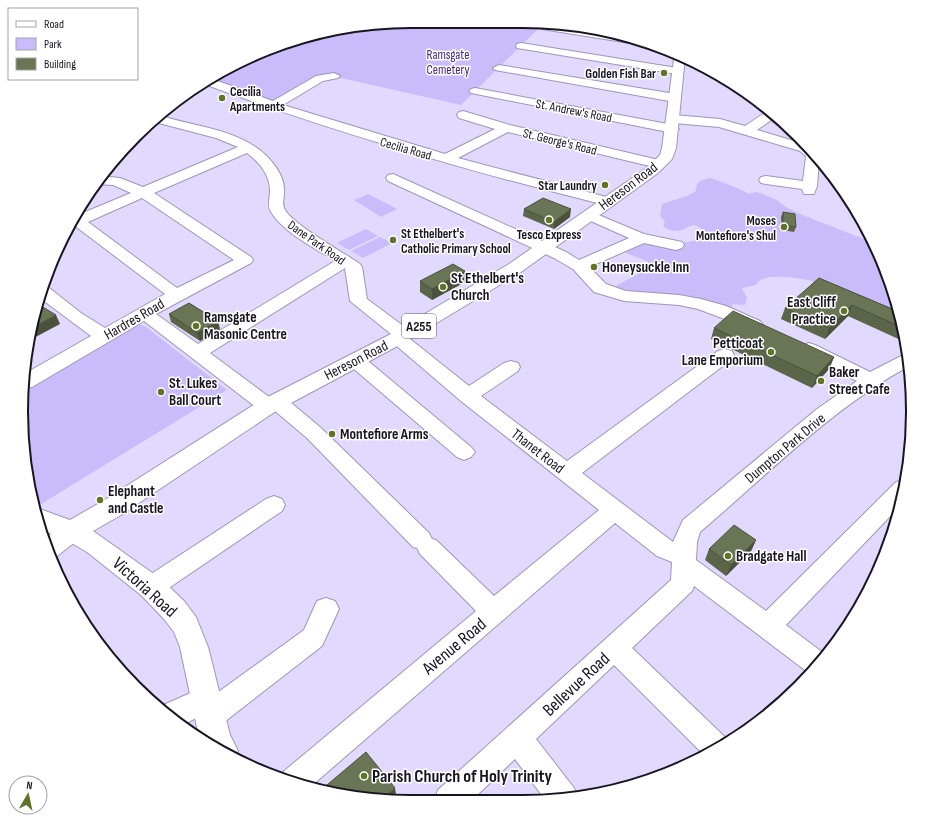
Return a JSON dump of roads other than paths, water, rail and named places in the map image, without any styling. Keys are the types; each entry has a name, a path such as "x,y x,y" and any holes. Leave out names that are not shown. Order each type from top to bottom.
{"main road":[{"name":"Hereson Road","path":"72,531 112,508 272,403 401,336 492,282 544,249 658,164 667,156 673,124 675,98 681,63"},
{"name":"Victoria Road","path":"44,521 72,531 96,545 151,587 174,610 186,626 194,647 216,741"}],"street":[{"path":"521,46 674,59"},
{"path":"498,68 675,98"},
{"path":"273,106 320,78 334,76"},
{"name":"Cecilia Road","path":"213,84 273,106 371,138 444,159 608,202"},
{"name":"St. Andrew's Road","path":"475,91 673,124 720,123 801,148"},
{"name":"St. George's Road","path":"463,115 506,128 658,164"},
{"path":"747,131 768,117"},
{"path":"161,121 169,124"},
{"path":"157,125 169,124"},
{"name":"Dane Park Road","path":"169,124 222,136 248,148 257,154 271,171 277,188 276,207 279,213 296,227 354,267 356,272 359,301 401,336"},
{"path":"444,159 506,128"},
{"path":"79,220 248,148"},
{"path":"766,180 810,189 812,161"},
{"path":"393,178 544,249 560,255 579,266 600,288 624,296 679,300 701,304 720,310 767,330"},
{"path":"105,180 115,181 144,193"},
{"name":"Hardres Road","path":"30,379 176,295 245,260 144,193"},
{"path":"589,215 641,238 653,238 676,246"},
{"path":"77,224 176,295"},
{"path":"579,266 605,253 622,248 641,238"},
{"path":"197,353 346,261"},
{"path":"46,294 75,317 104,336"},
{"path":"144,313 197,353 314,433 494,612"},
{"name":"Thanet Road","path":"401,336 468,396 614,510 665,549 684,560 814,661"},
{"path":"795,343 871,380"},
{"path":"566,473 725,355"},
{"path":"354,360 464,452"},
{"name":"Dumpton Park Drive","path":"684,560 685,542 692,527 824,414 871,380 903,362"},
{"path":"468,396 510,367"},
{"path":"768,626 897,495"},
{"path":"151,587 274,505"},
{"name":"Avenue Road","path":"298,778 614,510"},
{"path":"52,546 72,531"},
{"name":"Bellevue Road","path":"455,795 683,584 684,560"},
{"path":"177,715 208,707 313,638 326,609"},
{"path":"614,648 714,744"},
{"path":"517,738 559,793"}],"place":[{"name":"Golden Fish Bar","path":"664,73"},
{"name":"Cecilia Apartments","path":"222,98"},
{"name":"Star Laundry","path":"605,185"},
{"name":"Tesco Express","path":"549,220"},
{"name":"Moses Montefiore's Shul","path":"784,227"},
{"name":"St Ethelbert's Catholic Primary School","path":"393,240"},
{"name":"Honeysuckle Inn","path":"594,267"},
{"name":"St Ethelbert's Church","path":"443,287"},
{"name":"East Cliff Practice","path":"844,311"},
{"name":"Ramsgate Masonic Centre","path":"196,326"},
{"name":"Petticoat Lane Emporium","path":"771,352"},
{"name":"Baker Street Cafe","path":"821,381"},
{"name":"St. Lukes Ball Court","path":"161,392"},
{"name":"Montefiore Arms","path":"332,434"},
{"name":"Elephant and Castle","path":"100,500"},
{"name":"Bradgate Hall","path":"728,556"},
{"name":"Parish Church of Holy Trinity","path":"364,776"}],"park label":[{"name":"Ramsgate Cemetery","path":"448,62"}]}
